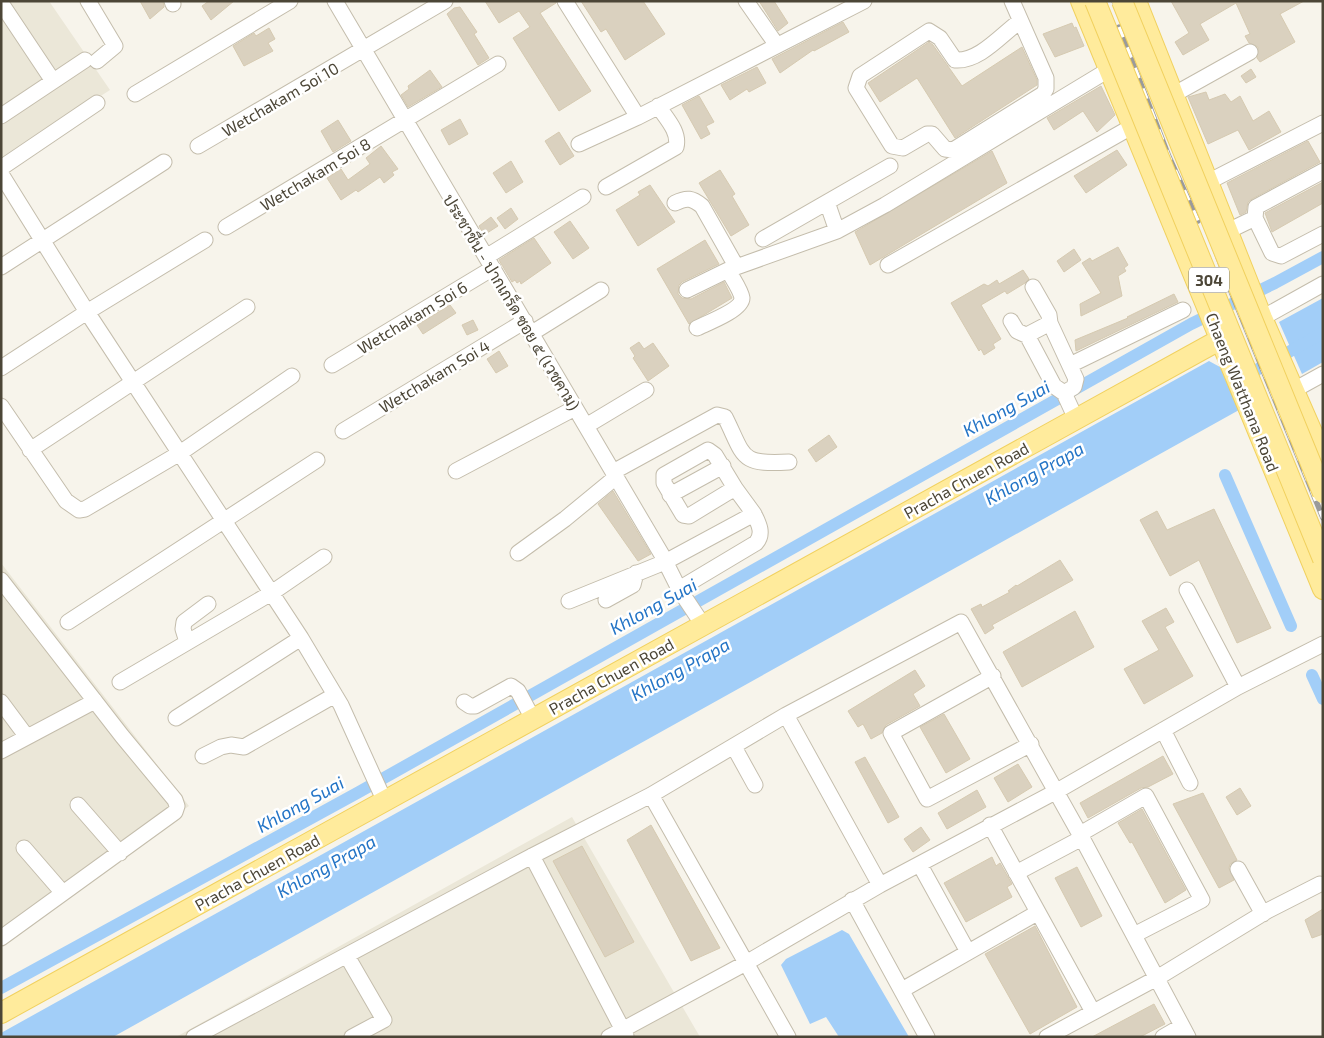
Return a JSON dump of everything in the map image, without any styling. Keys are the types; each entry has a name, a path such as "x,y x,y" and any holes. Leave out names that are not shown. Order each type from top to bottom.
{"main road":[{"name":"Chaeng Watthana Road","path":"1081,1 1323,588"},
{"name":"Chaeng Watthana Road","path":"1095,1 1323,559"},
{"name":"304","path":"1122,1 1323,493"},
{"path":"1093,29 1107,40 1117,41 1131,36 1139,26 1138,7"},
{"name":"304","path":"1138,7 1256,300 1323,457"},
{"path":"1111,73 1114,61 1121,49 1134,44 1147,47 1159,57"},
{"path":"1158,185 1205,175"},
{"name":"Pracha Chuen Road","path":"1,1012 531,714 701,622 1074,413 1215,323"},
{"path":"1303,539 1318,554 1323,554"}],"street":[{"path":"1,116 53,81 115,46 88,1"},
{"path":"135,94 290,1"},
{"name":"ประชาชื่น - ปากเกร็ด ซอย ๕ (เวชคาม)","path":"335,1 403,120 529,327 615,474 679,589 701,622"},
{"name":"Wetchakam Soi 10","path":"198,146 445,1"},
{"path":"565,1 638,117"},
{"path":"746,1 776,44"},
{"path":"579,144 638,117 776,44 864,1"},
{"path":"1012,1 1046,78 1046,89 1043,94 954,150 945,149 932,134 927,134 903,148 892,146 856,88 860,76 929,31 940,38 955,60 964,61 974,57 1020,21"},
{"path":"1,3 53,81"},
{"path":"1174,95 1250,52"},
{"name":"Wetchakam Soi 8","path":"226,227 335,164 403,120 498,64"},
{"path":"687,290 732,268 837,231 1111,73"},
{"path":"1,168 97,103"},
{"path":"606,187 676,147 678,140 675,132 658,106"},
{"path":"1205,175 1323,123"},
{"path":"888,265 1133,126"},
{"path":"1,267 164,162"},
{"path":"763,239 890,166"},
{"path":"1323,171 1256,207 1255,218 1276,256 1281,256 1323,234"},
{"path":"1,174 87,312 301,638 335,695 383,798"},
{"name":"Wetchakam Soi 6","path":"332,365 490,262 583,198"},
{"path":"675,203 684,198 693,199 702,206 732,268 742,297 741,303 732,311 697,328"},
{"path":"827,202 837,231"},
{"path":"1228,231 1255,218"},
{"path":"1,368 87,312 206,240"},
{"path":"1256,300 1323,284"},
{"path":"1033,287 1049,315 1050,323 1077,382 1074,387 1064,393"},
{"name":"Wetchakam Soi 4","path":"343,431 529,327 601,290"},
{"path":"30,450 247,307"},
{"path":"1070,365 1183,310"},
{"path":"1010,321 1017,331 1028,336 1054,386 1064,393 1074,413"},
{"path":"1028,336 1050,323"},
{"path":"1294,390 1323,374"},
{"path":"1,406 6,422 30,450 66,501 79,510 85,509 180,453 292,376"},
{"path":"586,426 646,390"},
{"path":"456,471 575,408"},
{"path":"518,553 565,519 615,474 717,415 725,417 741,453 751,460 763,464 789,462"},
{"path":"679,589 756,543 761,533 754,514 712,451 702,452 664,475 663,479 680,512 689,516 735,488"},
{"path":"68,622 317,460"},
{"path":"670,495 723,466"},
{"path":"569,601 665,562 754,514"},
{"path":"120,682 272,592 324,557"},
{"path":"606,600 633,585 636,574"},
{"path":"1,580 175,800 177,806 175,812 1,938"},
{"path":"1188,590 1238,687"},
{"path":"187,642 183,629 184,622 208,604"},
{"path":"194,1037 209,1033 532,856 651,795 734,747 786,714 961,622 1057,791 1185,1031 1163,1037"},
{"path":"176,718 301,638"},
{"path":"532,856 619,1034 746,963 852,900 1057,791 1238,687 1323,644"},
{"path":"993,676 891,733 927,799 1031,744"},
{"path":"464,702 470,706 476,706 508,686 518,691 531,714"},
{"path":"203,756 221,747 231,745 244,747 335,695"},
{"path":"1,751 95,701"},
{"path":"1,702 27,737"},
{"path":"786,714 880,885"},
{"path":"1163,730 1190,783"},
{"path":"734,747 756,785"},
{"path":"651,795 788,1037"},
{"path":"1016,873 1146,796 1202,900 1134,935"},
{"path":"78,805 120,852"},
{"path":"990,825 1093,1012"},
{"path":"24,848 63,894"},
{"path":"920,865 968,952"},
{"path":"1238,869 1263,914"},
{"path":"1047,1037 1157,978 1263,914 1320,884"},
{"path":"852,900 927,1037"},
{"path":"902,990 1037,913"},
{"path":"347,956 384,1020 377,1031 352,1037"}],"shaded area":[{"path":"1,1 49,1 110,90 1,160"},
{"path":"1,563 189,806 1,935"},
{"path":"572,817 700,1037 176,1037"}],"water":[{"path":"1323,298 1323,362 1302,374 1279,322"},
{"path":"1209,361 1220,367 1239,410 113,1037 1,1037 1,1033"},
{"path":"842,930 849,934 909,1037 839,1037 826,1017 810,1024 781,965 786,959"}],"building":[{"path":"140,1 163,1 164,7 150,19"},
{"path":"209,1 234,1 211,20 202,6"},
{"path":"485,1 556,1 556,3 540,13 591,91 559,111 513,38 530,27 519,11 499,23"},
{"path":"581,1 643,1 665,34 625,60 606,29 601,32"},
{"path":"759,1 774,1 788,23 778,31"},
{"path":"1171,1 1304,1 1280,14 1295,42 1260,62 1257,58 1258,47 1249,43 1245,36 1250,34 1236,3 1200,24 1209,40 1183,55 1175,42 1189,33"},
{"path":"460,7 477,32 474,34 489,58 478,65 447,14 454,8"},
{"path":"843,22 849,32 813,50 780,73 772,59"},
{"path":"1072,23 1074,28 1076,27 1084,46 1055,57 1043,34"},
{"path":"269,28 275,39 268,43 273,51 244,66 233,46 254,33 256,36"},
{"path":"929,42 962,86 1022,47 1037,80 1037,85 955,138 917,78 880,102 868,83"},
{"path":"757,67 766,83 749,92 747,89 730,100 721,85"},
{"path":"1251,69 1256,77 1246,83 1241,76"},
{"path":"430,70 442,87 408,107 401,95 409,89 408,86"},
{"path":"1101,86 1115,115 1097,132 1083,111 1054,130 1047,118"},
{"path":"1206,92 1209,100 1225,94 1231,102 1240,96 1253,121 1269,111 1281,132 1249,150 1238,130 1208,144 1188,97"},
{"path":"699,96 714,122 706,126 710,134 701,139 682,105"},
{"path":"460,119 468,134 449,145 441,130"},
{"path":"338,120 351,141 333,152 321,131"},
{"path":"559,132 574,156 560,165 545,141"},
{"path":"1308,141 1320,162 1252,199 1248,202 1246,212 1240,215 1227,183"},
{"path":"381,146 398,169 392,172 394,175 384,183 380,177 358,192 356,190 341,200 327,178 341,169 348,180 370,164 366,158"},
{"path":"1117,150 1127,165 1086,193 1074,176"},
{"path":"992,151 1007,183 870,265 855,232"},
{"path":"511,161 523,182 506,193 493,173"},
{"path":"720,170 735,194 732,196 749,225 731,236 699,183"},
{"path":"1323,182 1323,203 1272,232 1265,213"},
{"path":"650,185 675,222 638,246 616,210 640,195 638,192"},
{"path":"511,208 518,219 505,229 497,218"},
{"path":"491,217 498,226 484,235 479,226"},
{"path":"570,221 589,248 573,259 554,232"},
{"path":"534,238 551,263 521,284 520,281 517,283 515,280 512,282 499,260"},
{"path":"705,240 719,264 682,282 679,285 678,294 682,298 691,299 724,282 732,298 689,324 657,269"},
{"path":"1118,247 1128,265 1124,268 1126,271 1118,276 1122,296 1081,316 1080,304 1101,293 1082,263 1090,258 1092,261"},
{"path":"1074,249 1081,260 1064,272 1057,261"},
{"path":"1023,270 1029,279 1025,283 1007,294 1005,291 981,305 1001,339 993,344 995,348 984,355 981,349 979,351 951,303 984,284 988,286 997,280 999,284"},
{"path":"1174,294 1178,302 1076,351 1075,340 1128,318"},
{"path":"450,305 456,313 423,334 417,325"},
{"path":"473,320 478,330 467,335 462,325"},
{"path":"639,342 644,349 653,343 669,366 648,381 633,358 635,356 630,348"},
{"path":"499,351 508,366 496,373 487,359"},
{"path":"829,435 837,447 816,462 808,450"},
{"path":"613,491 651,554 638,561 598,504"},
{"path":"1214,509 1271,628 1237,643 1199,560 1170,576 1140,520 1157,511 1167,530"},
{"path":"1060,560 1073,580 992,625 994,628 985,634 971,609 981,604 982,607 1010,592 1008,591 1016,585"},
{"path":"1166,608 1174,622 1165,627 1193,676 1144,704 1124,669 1159,650 1142,621"},
{"path":"1075,611 1094,647 1022,687 1003,652"},
{"path":"915,670 925,686 913,694 920,706 886,725 882,733 871,739 863,724 858,727 848,711"},
{"path":"944,714 970,759 946,773 920,727"},
{"path":"1163,756 1173,774 1148,787 1141,788 1088,818 1080,803"},
{"path":"865,757 899,817 888,823 855,762"},
{"path":"1018,764 1032,787 1008,802 994,778"},
{"path":"1240,788 1251,806 1237,815 1226,797"},
{"path":"977,790 986,807 947,829 938,813"},
{"path":"1203,793 1237,860 1230,864 1229,868 1234,880 1219,888 1173,804"},
{"path":"1142,809 1186,890 1165,903 1132,842 1130,843 1118,823"},
{"path":"651,825 720,948 691,961 627,840"},
{"path":"921,827 930,840 913,852 904,839"},
{"path":"582,846 634,942 605,957 553,861"},
{"path":"992,857 996,866 1000,863 1012,884 1007,887 1012,897 966,922 944,883"},
{"path":"1077,867 1102,916 1081,927 1055,878"},
{"path":"1323,909 1323,934 1312,938 1305,920"},
{"path":"1035,926 1077,1007 1030,1034 985,954"},
{"path":"1154,1004 1165,1024 1140,1037 1092,1037"}],"waterway":[{"name":"Khlong Suai","path":"1,988 359,792 1191,324 1323,257"},
{"name":"Khlong Prapa","path":"1242,378 1323,333"},
{"path":"1225,475 1291,626"},
{"path":"1312,675 1323,699"}],"railway":[{"path":"1114,1 1179,153 1230,289 1323,518"},
{"path":"1119,27 1169,157 1198,221"}]}
